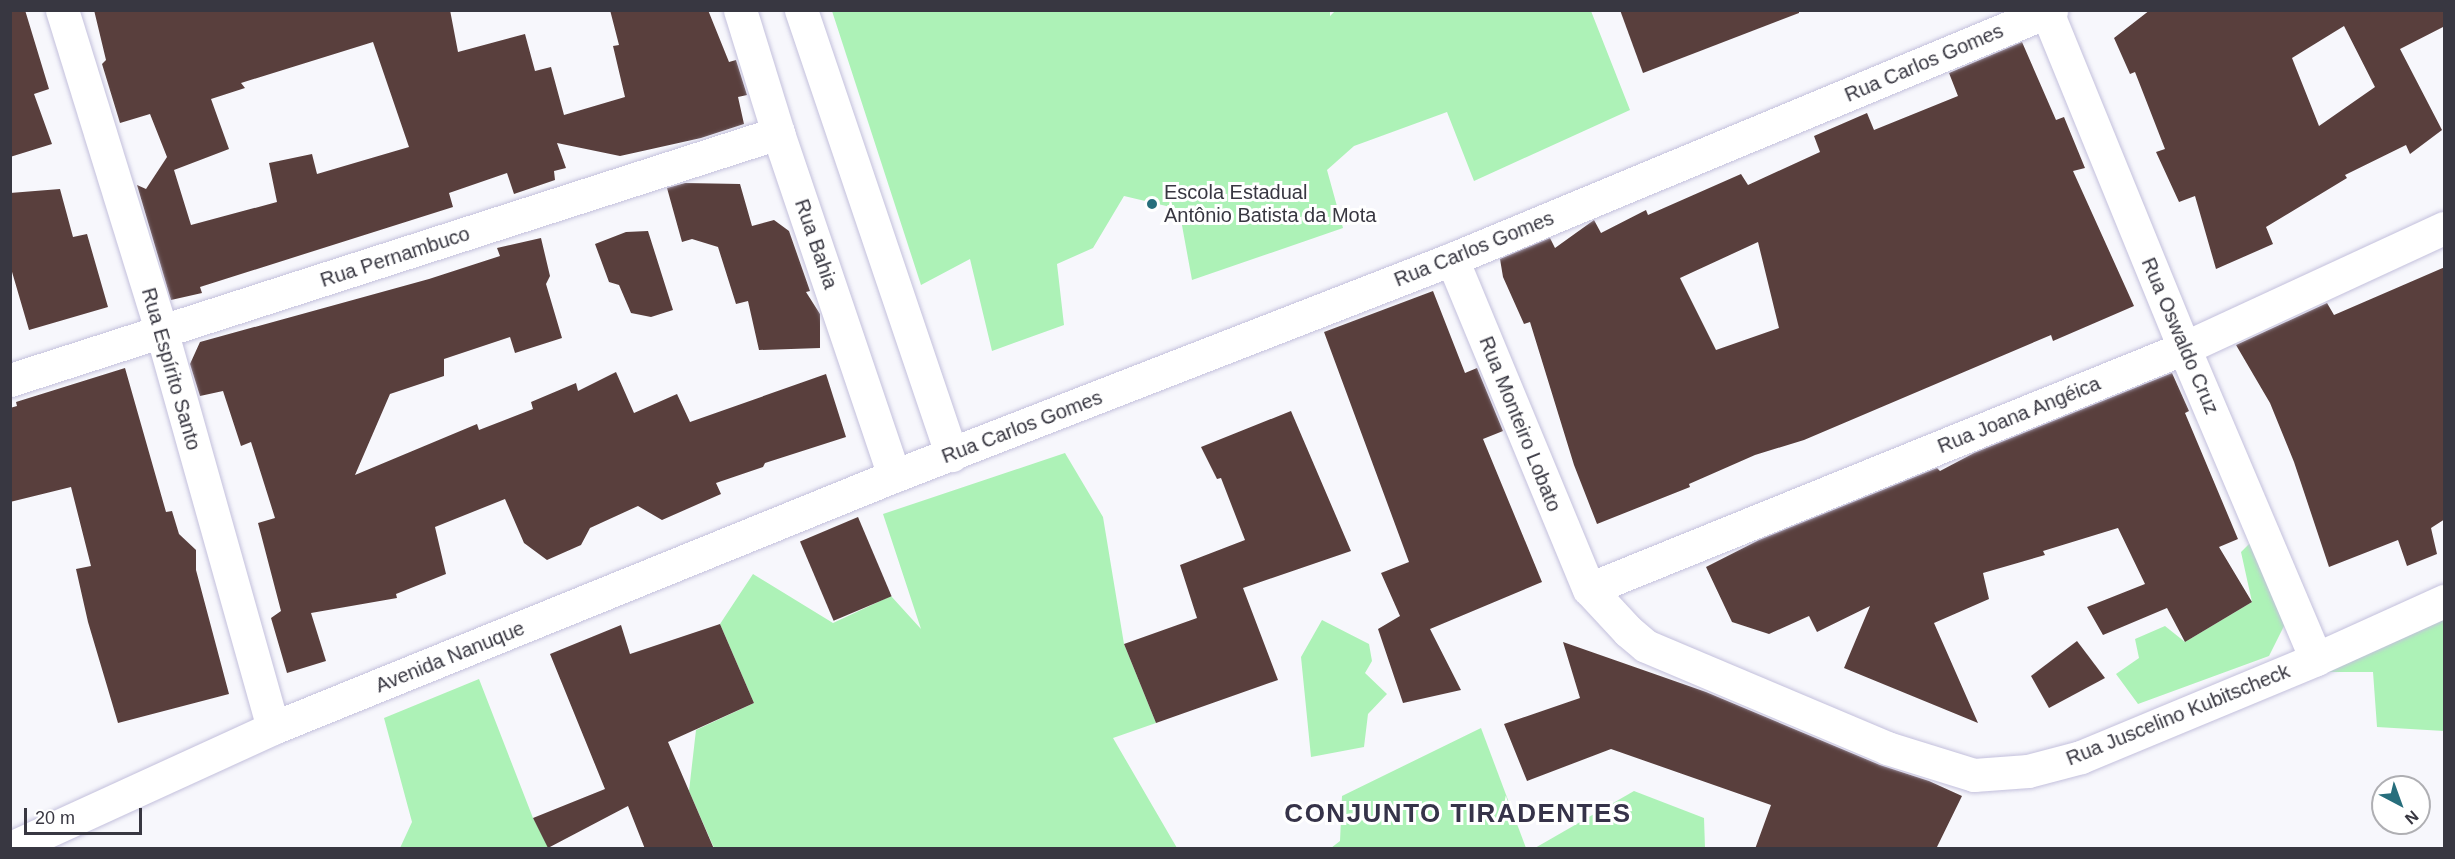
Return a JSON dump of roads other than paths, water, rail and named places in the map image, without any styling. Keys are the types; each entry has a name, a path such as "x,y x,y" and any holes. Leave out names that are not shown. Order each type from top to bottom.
{"street":[{"name":"Rua Espírito Santo","path":"62,10 162,333 273,729"},
{"name":"Rua Bahia","path":"740,10 778,133 894,476"},
{"path":"801,10 952,455"},
{"name":"Rua Carlos Gomes","path":"894,476 1452,259 2049,11"},
{"name":"Rua Oswaldo Cruz","path":"2049,11 2184,348 2316,659"},
{"name":"Rua Pernambuco","path":"10,380 778,133"},
{"name":"Rua Joana Angéica","path":"1589,589 2184,348 2445,228"},
{"name":"Rua Monteiro Lobato","path":"1452,259 1589,589"},
{"name":"Avenida Nanuque","path":"11,849 273,729 894,476"},
{"name":"Rua Juscelino Kubitscheck","path":"1589,589 1646,646 1887,748 1974,775 2028,771 2081,757 2316,659 2445,602"}],"place":[{"name":"Escola Estadual Antônio Batista da Mota","path":"1152,204"}],"district":[{"name":"CONJUNTO TIRADENTES","path":"1458,814"}]}
